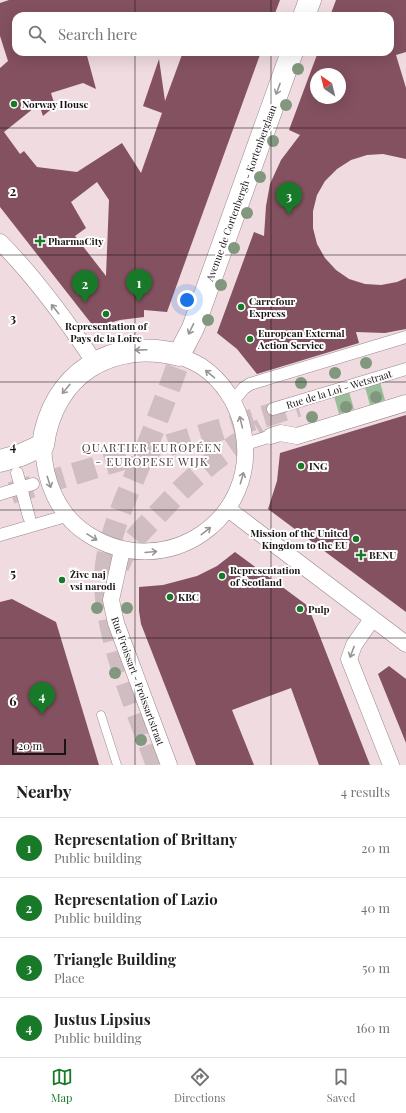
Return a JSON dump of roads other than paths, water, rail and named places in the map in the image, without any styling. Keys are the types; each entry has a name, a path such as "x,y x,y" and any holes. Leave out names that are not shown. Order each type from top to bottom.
{"main road":[{"path":"306,12 310,0"},
{"name":"Avenue de Cortenbergh - Kortenberglaan","path":"179,355 193,328 291,56"},
{"path":"8,467 21,455 44,445 52,410 63,392 77,376 95,363 120,353 134,350 157,350 179,355"}],"street":[{"path":"0,242 75,333 95,363"},
{"path":"233,400 250,384 406,337"},
{"path":"44,445 44,459 48,479 55,499 66,516 82,530 101,542 122,550 144,552 165,550 179,546 205,533 228,509 239,489 245,467 246,444 241,418 233,400 219,381 200,366 179,355"},
{"name":"Rue de la Loi - Wetstraat","path":"272,409 406,369"},
{"path":"246,444 280,432 297,436 406,403"},
{"path":"8,467 21,487 30,517"},
{"path":"0,494 33,484"},
{"path":"228,509 406,644"},
{"path":"0,535 66,516"},
{"name":"Rue Froissart - Froissartstraat","path":"122,550 111,600 116,623 169,765"},
{"path":"372,619 354,645 349,659 391,765"}],"lane":[{"path":"101,715 117,765"}],"tunnel":[{"path":"157,765 117,653 107,608 105,570 112,537 123,504 154,429 188,337"},
{"path":"11,493 298,406"},
{"path":"118,567 121,559 134,539 180,491 218,458 246,438 262,429"}],"place":[{"name":"Norway House","path":"14,104"},
{"name":"Triangle Building","path":"289,215"},
{"name":"PharmaCity","path":"40,241"},
{"name":"Representation of Brittany","path":"139,302"},
{"name":"Representation of Lazio","path":"85,303"},
{"name":"Carrefour Express","path":"241,307"},
{"name":"Representation of Pays de la Loire","path":"106,314"},
{"name":"European External Action Service","path":"250,339"},
{"name":"ING","path":"301,466"},
{"name":"Mission of the United Kingdom to the EU","path":"356,539"},
{"name":"BENU","path":"361,555"},
{"name":"Representation of Scotland","path":"222,576"},
{"name":"Žive naj vsi narodi","path":"62,580"},
{"name":"KBC","path":"170,597"},
{"name":"Pulp","path":"300,609"},
{"name":"Justus Lipsius","path":"42,715"}],"district":[{"name":"QUARTIER EUROPÉEN - EUROPESE WIJK","path":"152,455"}]}
